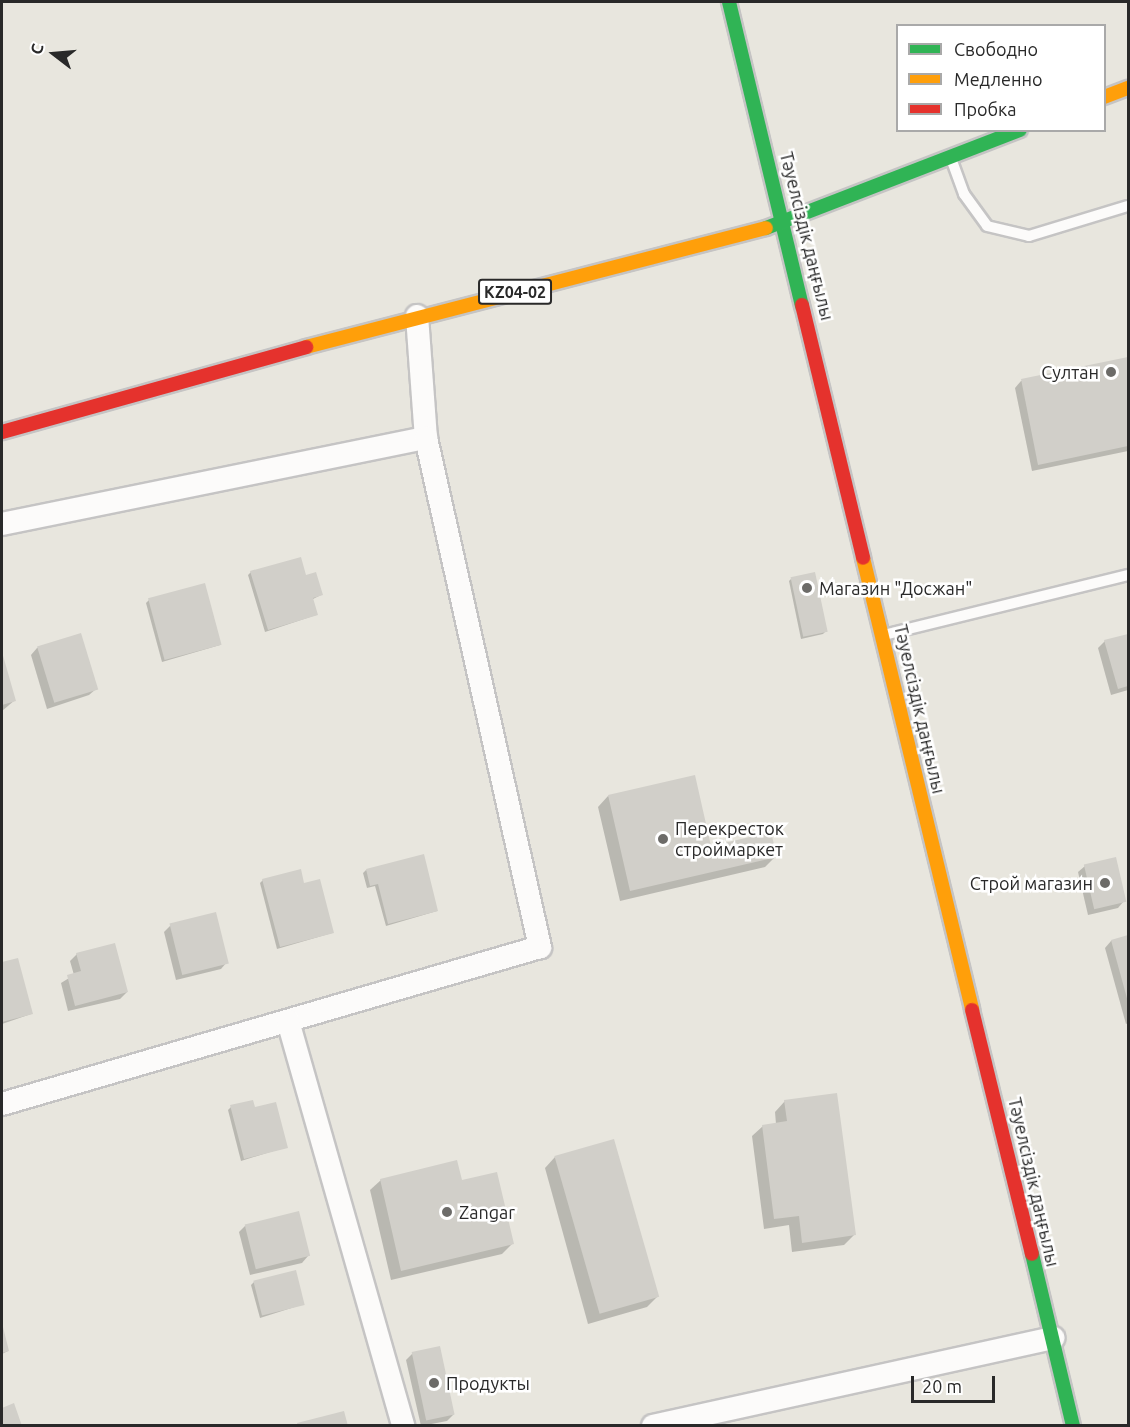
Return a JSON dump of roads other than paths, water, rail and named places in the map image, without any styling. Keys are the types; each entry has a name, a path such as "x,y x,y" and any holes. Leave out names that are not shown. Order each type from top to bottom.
{"street":[{"name":"Тәуелсіздік даңғылы","path":"729,2 786,223 1073,1425"},
{"path":"1106,96 1128,88"},
{"name":"KZ04-02","path":"2,432 417,316 786,223 1015,132"},
{"path":"2,1104 540,947 426,438 417,316"},
{"path":"2,524 426,438"},
{"path":"288,1021 403,1425"},
{"path":"653,1425 1053,1338"}],"lane":[{"path":"951,158 964,194 987,226 1029,236 1128,206"},
{"path":"884,635 1128,575"}],"place":[{"name":"Султан","path":"1111,372"},
{"name":"Магазин \"Досжан\"","path":"807,588"},
{"name":"Перекресток строймаркет","path":"663,839"},
{"name":"Строй магазин","path":"1105,883"},
{"name":"Zangar","path":"447,1212"},
{"name":"Продукты","path":"434,1383"}]}
